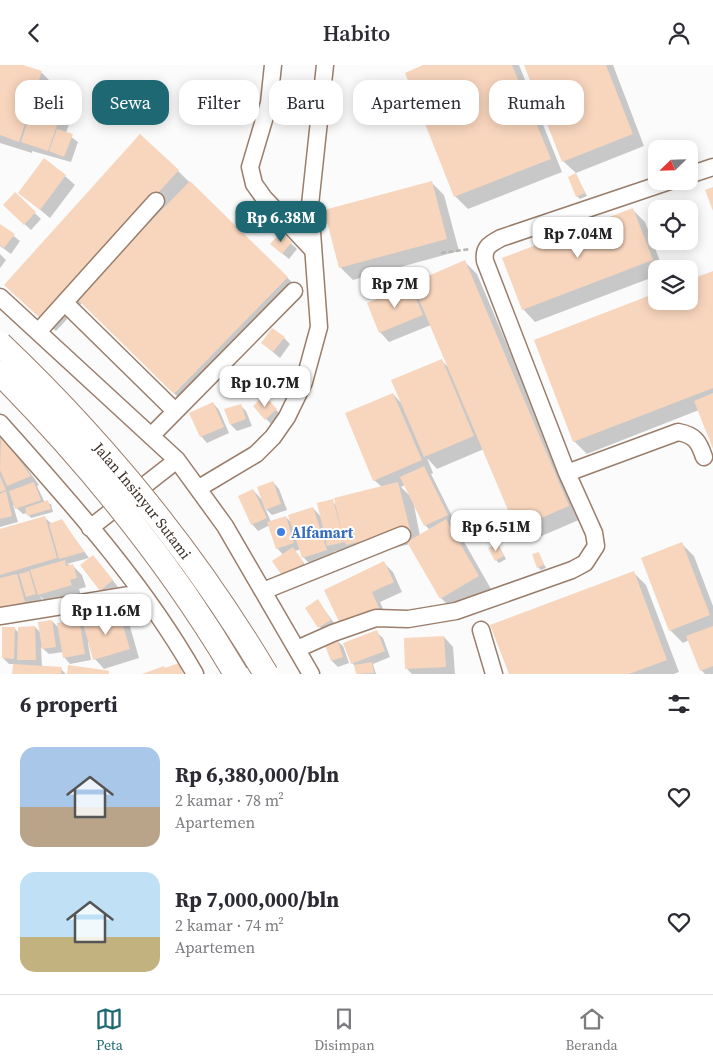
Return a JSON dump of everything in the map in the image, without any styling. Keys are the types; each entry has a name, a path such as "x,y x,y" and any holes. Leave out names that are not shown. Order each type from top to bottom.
{"highway":[{"name":"Jalan Insinyur Sutami","path":"0,344 46,387 142,497 230,614 266,674"},
{"name":"Jalan Insinyur Sutami","path":"0,373 71,447 131,519 208,627 236,674"}],"street":[{"path":"273,65 269,103 250,167 254,184 264,198 312,249"},
{"path":"199,488 256,454 273,437 287,417 304,382 318,327 310,205 326,65"},
{"path":"698,172 713,167"},
{"path":"297,649 333,633 376,619 408,619 456,611 572,570 584,563 596,546 594,533 567,473 485,261 486,247 501,238 648,188"},
{"path":"38,332 156,201"},
{"path":"151,436 294,291"},
{"path":"0,297 177,460 199,488 224,526 311,674"},
{"path":"65,303 175,411"},
{"path":"0,423 57,488 142,593 166,626 195,674"},
{"path":"567,473 678,432 690,434 699,442 704,457"},
{"path":"90,528 177,460"},
{"path":"263,591 402,535"},
{"path":"0,616 142,593"},
{"path":"480,630 494,674"}],"path":[{"path":"441,253 486,247"}],"building":[{"path":"0,65 23,65 42,71 39,80 15,80 15,125 25,125 19,142 0,135"},
{"path":"423,65 512,65 518,80 489,80 489,125 537,125 551,159 454,197 426,125 479,125 479,80 408,80 405,73"},
{"path":"524,65 606,65 633,134 562,162 548,125 584,125 584,80 530,80"},
{"path":"27,125 57,125 48,151 21,142"},
{"path":"57,129 73,134 64,157 49,151"},
{"path":"140,134 179,170 42,320 4,285"},
{"path":"44,158 66,175 40,210 18,193"},
{"path":"576,173 585,193 576,197 568,177"},
{"path":"190,181 288,277 174,394 76,298"},
{"path":"432,181 447,239 339,268 324,210"},
{"path":"713,187 713,211 705,190"},
{"path":"15,192 36,212 24,225 3,205"},
{"path":"633,208 653,260 648,260 648,262 522,310 502,258"},
{"path":"0,224 15,234 4,248 0,245"},
{"path":"281,232 292,242 282,254 270,244"},
{"path":"465,260 569,506 516,529 412,283"},
{"path":"713,271 713,388 573,442 534,340 648,296 648,310 698,310 698,277"},
{"path":"411,286 423,315 379,333 367,303"},
{"path":"272,328 285,337 273,352 261,343"},
{"path":"442,359 474,436 424,457 391,380"},
{"path":"393,393 422,460 373,481 345,413"},
{"path":"713,393 713,449 694,401"},
{"path":"264,395 277,409 265,420 253,406"},
{"path":"213,402 224,427 200,437 189,413"},
{"path":"241,404 246,419 230,425 224,409"},
{"path":"1,435 31,476 7,486 0,470"},
{"path":"424,466 448,515 424,526 400,477"},
{"path":"0,476 6,490 0,492"},
{"path":"273,481 281,504 265,510 257,487"},
{"path":"34,482 41,500 15,509 9,491"},
{"path":"398,482 410,529 346,545 345,542 327,546 317,503 333,499 343,538 334,498"},
{"path":"253,489 267,518 251,525 238,496"},
{"path":"6,491 12,516 0,519 0,494"},
{"path":"48,500 51,509 27,516 25,508"},
{"path":"313,507 327,550 302,558 288,515"},
{"path":"45,516 57,558 0,575 0,529"},
{"name":"Alfamart","path":"286,516 294,543 276,549 267,522"},
{"path":"62,519 84,552 59,559 49,524"},
{"path":"446,519 479,576 440,599 407,542"},
{"path":"682,542 710,615 669,631 641,558"},
{"path":"498,543 504,556 495,561 488,548"},
{"path":"293,547 304,563 283,577 272,561"},
{"path":"539,552 544,565 537,568 532,554"},
{"path":"93,555 113,580 100,591 80,565"},
{"path":"65,560 66,566 73,564 77,578 70,580 72,585 38,595 30,570"},
{"path":"384,561 394,582 372,592 379,608 341,626 324,590"},
{"path":"29,571 36,594 26,597 19,574"},
{"path":"634,571 667,660 629,674 509,674 490,625"},
{"path":"17,574 25,602 0,608 0,578"},
{"path":"318,599 331,620 318,628 305,608"},
{"path":"119,612 130,649 93,660 83,623"},
{"path":"79,619 85,654 63,658 57,623"},
{"path":"52,620 56,647 42,649 38,622"},
{"path":"35,626 36,660 17,660 18,627"},
{"path":"713,626 713,666 700,671 686,636"},
{"path":"2,627 15,627 14,659 2,658"},
{"path":"377,630 385,651 351,664 343,643"},
{"path":"444,636 446,667 405,669 404,638"},
{"path":"337,639 343,657 331,661 324,643"},
{"path":"372,662 374,673 356,674 354,665"},
{"path":"179,663 183,674 142,674 164,666 165,668"},
{"path":"13,664 62,667 61,674 12,674"},
{"path":"68,665 109,671 109,674 67,674"}],"place":[{"name":"Alfamart","path":"281,532"}]}
